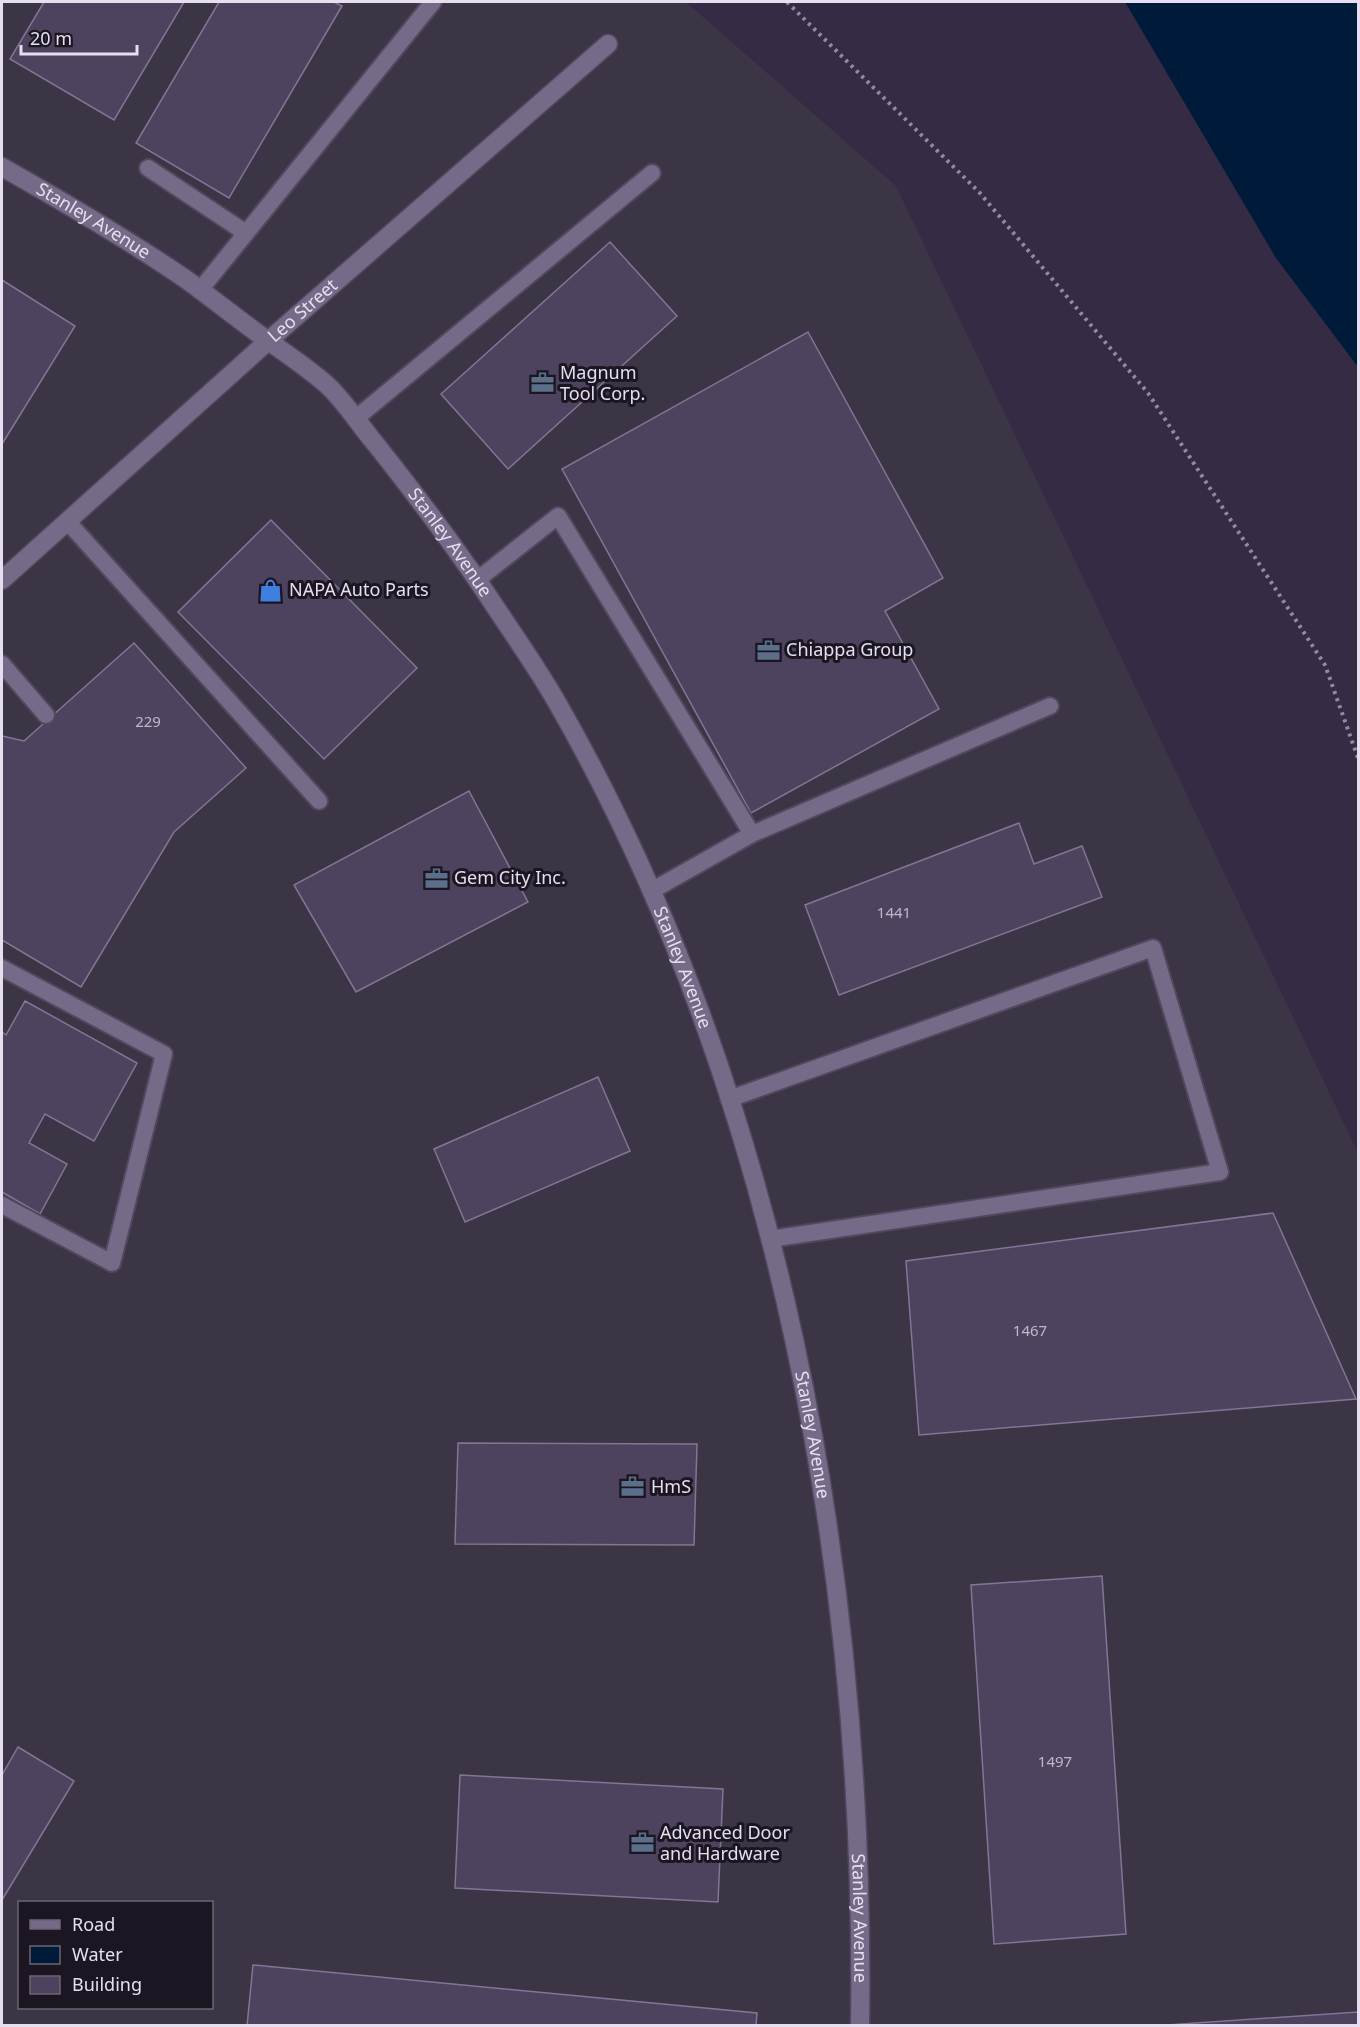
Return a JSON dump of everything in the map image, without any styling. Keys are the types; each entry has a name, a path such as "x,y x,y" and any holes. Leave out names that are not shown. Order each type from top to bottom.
{"street":[{"name":"Leo Street","path":"2,580 268,341 608,44"},
{"name":"Stanley Avenue","path":"2,167 74,208 200,290 328,386 420,500 477,579 553,696 597,777 662,914 729,1099 770,1239 801,1372 844,1651 854,1782 861,1960 860,2025"}],"lane":[{"path":"200,290 433,2"},
{"path":"148,168 246,233"},
{"path":"355,419 652,173"},
{"path":"477,579 558,516 752,834"},
{"path":"68,521 320,801"},
{"path":"2,664 46,715"},
{"path":"651,891 752,834 1050,706"},
{"path":"729,1099 1153,948 1220,1172 770,1239"},
{"path":"2,968 164,1054 112,1263 2,1204"}],"path":[{"path":"787,2 979,192 1148,393 1325,665 1359,758"}],"shaded area":[{"path":"2,2 686,2 896,186 1358,1153 1358,2025 2,2026"}],"water":[{"path":"1125,2 1358,2 1358,367 1276,258"}],"building":[{"path":"44,2 184,2 114,120 10,59"},
{"path":"219,2 334,2 342,6 229,198 136,143"},
{"path":"610,242 677,316 508,469 441,394"},
{"path":"2,280 75,326 2,444"},
{"path":"808,332 943,578 885,611 939,709 751,813 562,469"},
{"path":"271,520 417,668 324,759 178,612"},
{"path":"134,643 246,768 174,832 81,987 2,940 2,736 24,741"},
{"path":"469,791 528,902 356,992 294,885"},
{"path":"1019,823 1034,864 1082,846 1102,897 839,995 805,905"},
{"path":"25,1001 137,1063 94,1141 45,1114 29,1143 67,1164 40,1214 2,1192 2,1032 6,1035"},
{"path":"598,1077 630,1151 465,1222 434,1149"},
{"path":"1273,1213 1356,1399 919,1435 906,1261"},
{"path":"458,1443 697,1444 694,1545 455,1544"},
{"path":"1102,1576 1126,1934 994,1944 971,1585"},
{"path":"18,1747 74,1781 2,1900 2,1775"},
{"path":"460,1775 723,1789 718,1902 455,1888"},
{"path":"253,1965 757,2013 756,2026 247,2026"},
{"path":"1358,2012 1358,2026 1152,2026"}],"place":[{"name":"Magnum Tool Corp.","path":"542,383"},
{"name":"NAPA Auto Parts","path":"271,590"},
{"name":"Chiappa Group","path":"768,650"},
{"name":"Gem City Inc.","path":"436,878"},
{"name":"HmS","path":"633,1487"},
{"name":"Advanced Door and Hardware","path":"642,1843"}]}
